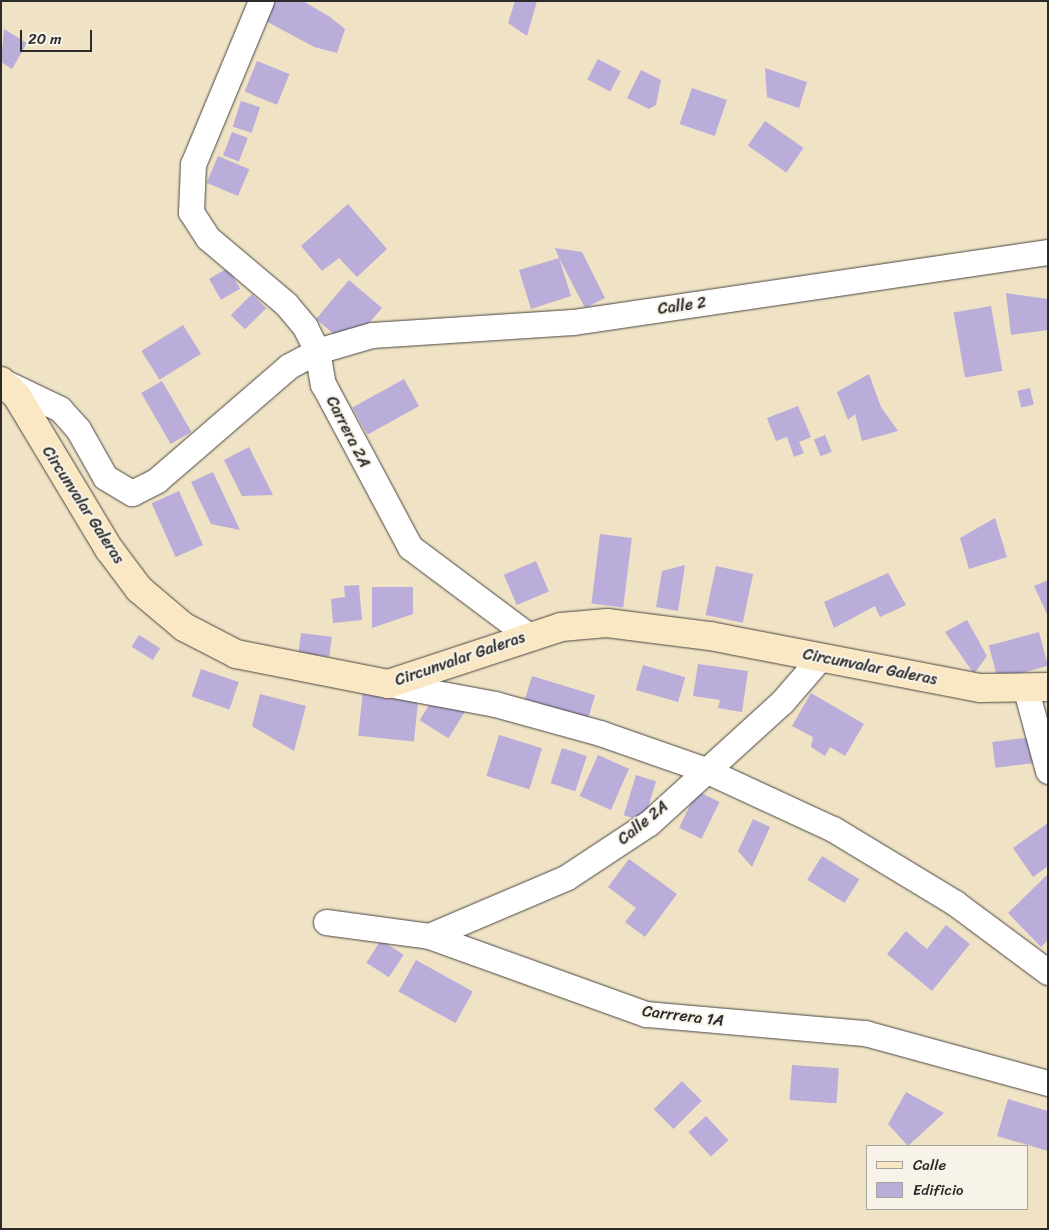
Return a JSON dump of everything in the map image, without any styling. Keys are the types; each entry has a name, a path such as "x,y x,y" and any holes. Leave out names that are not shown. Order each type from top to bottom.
{"main road":[{"name":"Circunvalar Galeras","path":"3,381 109,549 139,589 184,627 236,654 388,684 561,626 607,623 710,636 981,688 1037,688"}],"street":[{"name":"Carrera 2A","path":"261,1 193,164 191,212 208,238 286,304 317,351 324,384 410,547 528,636"},
{"name":"Calle 2","path":"3,381 60,409 78,429 105,477 132,493 157,480 289,366 317,351 372,335 573,322 1048,252"},
{"name":"Calle 2A","path":"429,936 567,877 649,823 703,769 782,702 821,657"},
{"path":"388,684 495,704 572,725 703,769 833,829 955,903 1048,972"},
{"path":"1037,688 1048,771"},
{"name":"Carrrera 1A","path":"326,922 429,936 646,1014 866,1033 1048,1083"}],"building":[{"path":"275,1 303,1 330,17 345,29 337,53 314,47 264,20"},
{"path":"515,1 537,1 527,36 508,23"},
{"path":"4,29 27,43 12,69 1,62"},
{"path":"598,59 621,71 610,92 587,79"},
{"path":"257,61 289,74 277,105 245,92"},
{"path":"765,68 807,82 799,108 767,97"},
{"path":"641,70 661,80 656,105 649,109 627,98"},
{"path":"692,88 727,100 715,136 680,124"},
{"path":"241,101 260,107 252,133 233,127"},
{"path":"765,121 804,148 786,173 748,146"},
{"path":"232,132 248,138 239,161 223,155"},
{"path":"218,156 249,169 238,196 207,183"},
{"path":"348,204 387,249 357,277 339,258 322,271 301,246"},
{"path":"555,248 582,252 605,298 585,308"},
{"path":"559,258 571,296 531,309 519,270"},
{"path":"228,268 240,289 221,300 209,279"},
{"path":"349,280 382,308 362,331 350,328 336,336 316,319"},
{"path":"1006,293 1048,299 1048,330 1011,335"},
{"path":"252,294 266,308 245,329 231,315"},
{"path":"991,306 1002,371 965,378 954,313"},
{"path":"183,325 201,354 159,380 141,351"},
{"path":"869,374 881,407 898,431 862,441 855,414 848,420 837,392"},
{"path":"404,379 419,406 367,435 352,408"},
{"path":"162,381 192,432 171,444 141,393"},
{"path":"1030,388 1034,405 1021,407 1017,391"},
{"path":"798,406 811,437 799,442 804,453 794,457 787,437 776,441 767,418"},
{"path":"825,435 832,452 821,456 814,439"},
{"path":"249,447 273,495 242,496 224,460"},
{"path":"213,472 240,530 211,524 191,482"},
{"path":"179,491 203,545 176,557 152,503"},
{"path":"995,518 1007,557 969,569 960,538"},
{"path":"600,534 632,538 623,607 591,603"},
{"path":"536,561 549,591 517,605 504,575"},
{"path":"685,565 678,611 656,607 662,571"},
{"path":"716,566 753,574 743,623 706,615"},
{"path":"888,573 906,605 880,617 875,606 834,628 824,602"},
{"path":"1048,580 1048,616 1034,586"},
{"path":"359,585 362,620 333,623 331,599 345,597 344,586"},
{"path":"372,587 413,587 413,614 372,628"},
{"path":"967,620 987,656 974,674 945,632"},
{"path":"1039,632 1048,666 998,679 989,645"},
{"path":"301,633 332,637 329,657 299,653"},
{"path":"139,635 160,648 153,660 132,647"},
{"path":"698,664 748,671 742,712 718,708 720,700 693,696"},
{"path":"643,665 685,677 678,702 636,690"},
{"path":"201,669 239,682 229,709 192,696"},
{"path":"532,676 595,695 588,718 525,699"},
{"path":"363,690 419,696 414,742 358,736"},
{"path":"811,693 864,724 845,756 830,747 825,756 811,747 813,737 792,726"},
{"path":"260,694 306,706 294,751 252,726"},
{"path":"436,694 465,712 448,738 420,720"},
{"path":"499,735 542,748 529,789 486,776"},
{"path":"1033,737 1036,763 995,768 992,742"},
{"path":"562,748 587,756 575,791 551,783"},
{"path":"598,755 629,769 611,810 580,796"},
{"path":"636,775 656,781 644,821 624,815"},
{"path":"697,791 719,802 701,839 679,828"},
{"path":"753,819 770,827 752,867 738,851"},
{"path":"1048,823 1048,866 1033,877 1013,848"},
{"path":"822,856 859,879 844,903 807,880"},
{"path":"629,859 677,894 645,937 625,922 636,908 608,887"},
{"path":"1048,874 1048,940 1041,947 1008,913"},
{"path":"946,925 970,944 932,991 887,954 906,931 927,949"},
{"path":"381,940 404,955 389,977 366,963"},
{"path":"416,960 473,992 455,1023 399,991"},
{"path":"792,1065 839,1068 836,1103 790,1100"},
{"path":"682,1081 702,1101 674,1129 654,1109"},
{"path":"906,1092 944,1113 909,1145 888,1124"},
{"path":"1008,1099 1048,1111 1048,1151 997,1136"},
{"path":"706,1116 729,1140 711,1157 688,1132"}]}
